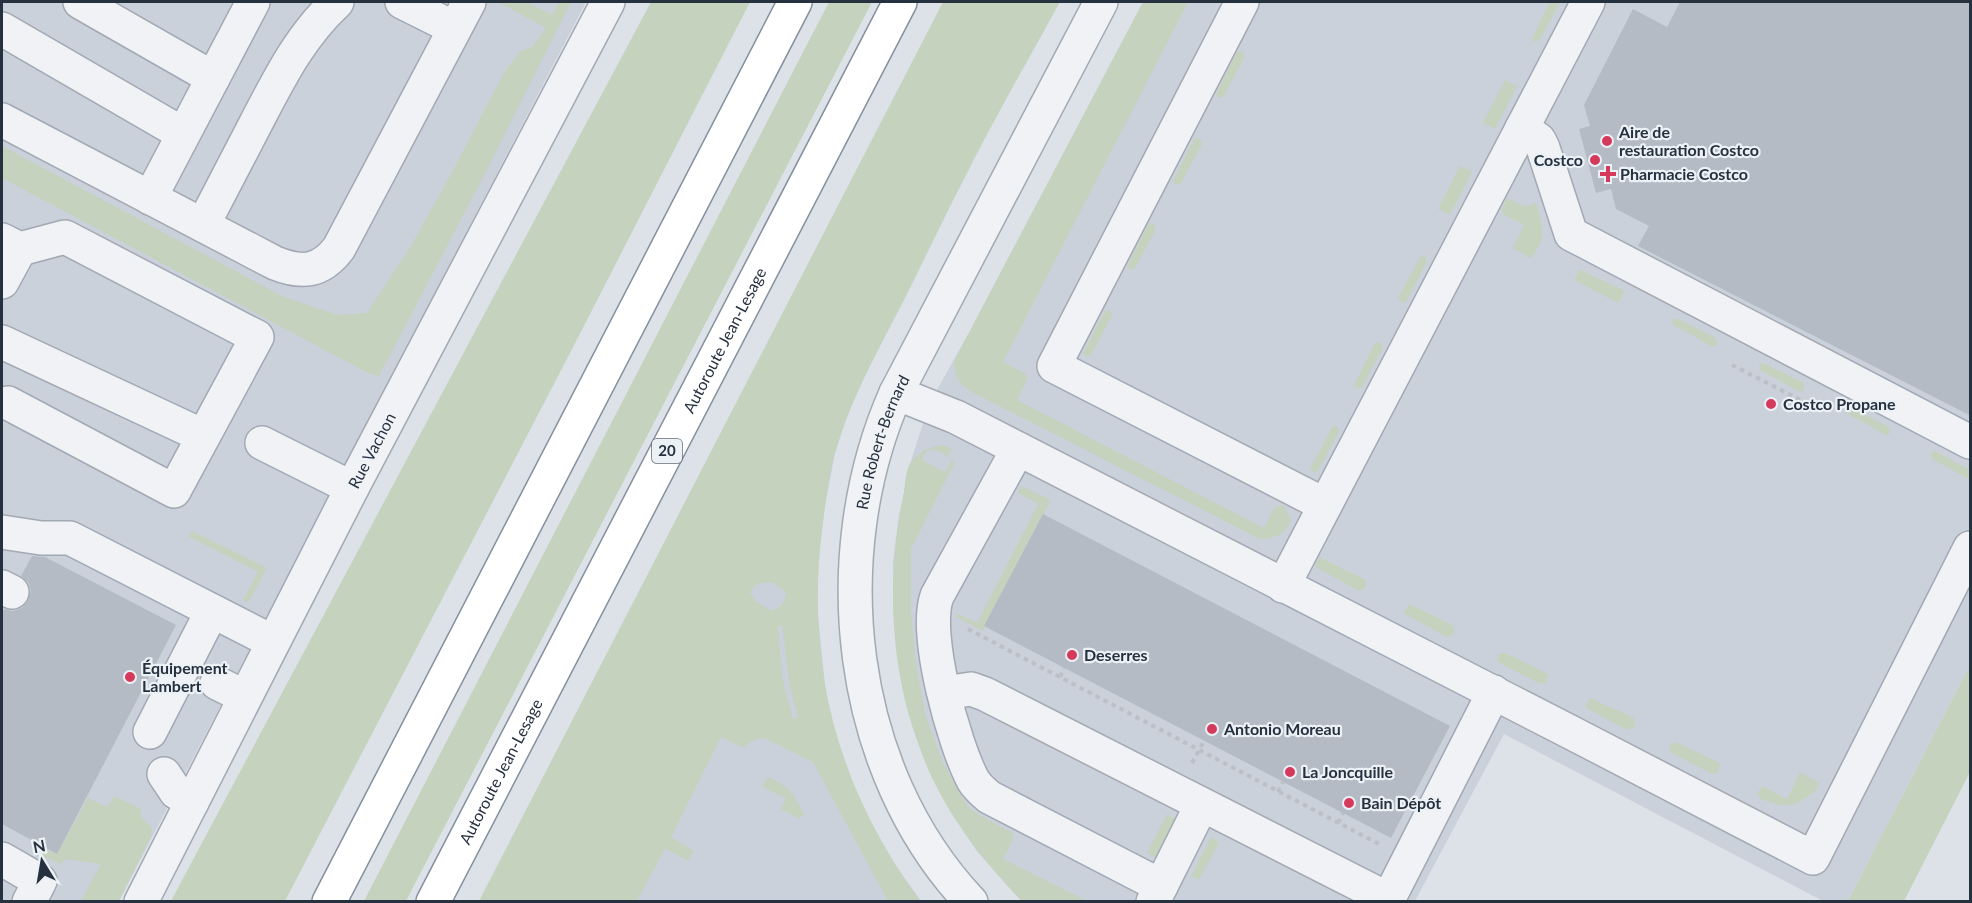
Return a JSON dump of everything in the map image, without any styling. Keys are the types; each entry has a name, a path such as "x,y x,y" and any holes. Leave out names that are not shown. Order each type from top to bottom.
{"highway":[{"path":"328,902 795,2"},
{"name":"Autoroute Jean-Lesage","path":"433,902 900,2"}],"street":[{"path":"80,2 213,78"},
{"path":"150,198 252,2"},
{"path":"203,225 299,44 319,18 337,2"},
{"path":"2,120 288,268 303,270 315,267 329,260 339,248 462,15 402,2"},
{"name":"Rue Vachon","path":"141,902 192,802 231,690 273,642 608,2"},
{"name":"Rue Robert-Bernard","path":"971,902 942,868 907,814 882,754 864,683 860,650 856,583 859,526 871,464 896,393 1101,2"},
{"path":"1242,2 1054,366 1325,505"},
{"path":"1283,586 1587,2"},
{"path":"2,28 183,134"},
{"path":"1522,128 1539,140 1543,148 1571,234 1971,442"},
{"path":"2,282 11,244 65,237 257,337 174,490 8,403"},
{"path":"2,342 203,436"},
{"path":"896,393 957,417 1813,858 1971,548"},
{"path":"262,443 352,488"},
{"path":"1018,449 942,587 933,609 935,643 944,693 957,740 973,781 993,799 1157,894 1201,806"},
{"path":"2,532 41,538 70,538 273,642"},
{"path":"150,732 212,610"},
{"path":"944,693 971,689 985,694 1387,900 1494,692"},
{"path":"164,774 176,792 192,802"},
{"path":"2,859 40,881 29,902"}],"path":[{"path":"1732,365 1820,410"},
{"path":"962,625 1385,847"},
{"path":"1060,677 1064,668"},
{"path":"1189,768 1204,741"},
{"path":"1278,792 1283,782"},
{"path":"1338,823 1343,813"}],"shaded area":[{"path":"2,2 586,2 119,901 2,902"},
{"path":"1143,2 1970,2 1970,665 1848,901 1823,901 1504,734 1415,901 1022,902 976,850 953,814 929,769 914,731 903,691 893,609 893,561 899,515 910,464 925,417 938,388"},
{"path":"834,413 845,422 835,453 818,556 817,605 826,695 836,737 869,819 892,860 921,901 584,902"}],"green space":[{"path":"498,2 527,2 552,15 559,2 571,2 379,376 368,373 2,178 2,146 282,296 337,315 367,313 409,249 505,71 520,52 532,47 546,28"},
{"path":"651,2 750,2 285,901 171,901"},
{"path":"829,2 872,2 406,901 364,901"},
{"path":"943,2 1060,2 975,157 867,372 843,430 834,459 827,495 819,564 818,606 825,686 834,725 846,764 862,802 895,864 921,901 888,901 813,762 765,738 753,741 744,748 721,737 671,837 694,851 688,861 665,848 637,901 479,901","holes":["772,582 786,592 782,604 772,611 755,601 750,592 757,584","782,625 790,687 798,717 793,719 782,677 778,627"]},
{"path":"1143,2 1188,2 1003,362 1026,374 1027,379 1017,400 1264,528 1274,508 1279,505 1284,506 1291,519 1289,524 1284,532 1271,538 1260,539 972,392 961,383 955,371 954,361"},
{"path":"1550,2 1560,2 1540,40 1535,42 1532,38"},
{"path":"1242,51 1245,56 1224,96 1219,98 1216,94 1237,52"},
{"path":"1505,80 1517,86 1495,129 1483,123"},
{"path":"1199,138 1202,144 1181,183 1176,185 1173,181 1194,139"},
{"path":"1460,166 1472,172 1450,215 1438,209"},
{"path":"1507,198 1525,207 1536,203 1542,231 1540,244 1531,258 1513,248 1524,225 1503,214 1502,209"},
{"path":"1153,223 1156,229 1135,268 1130,270 1127,266 1148,224"},
{"path":"1425,256 1427,261 1407,301 1402,303 1398,298 1420,257"},
{"path":"1580,270 1625,291 1618,303 1574,280"},
{"path":"1110,310 1112,315 1091,355 1087,357 1083,353 1105,311"},
{"path":"1676,318 1716,338 1717,345 1713,347 1673,325 1672,319"},
{"path":"1380,342 1383,347 1362,387 1358,389 1354,385 1375,343"},
{"path":"1763,363 1804,383 1804,390 1800,392 1760,370 1759,364"},
{"path":"1848,406 1889,427 1890,433 1886,435 1846,413 1845,408"},
{"path":"1337,426 1339,431 1318,471 1314,473 1310,469 1332,427"},
{"path":"942,445 952,449 947,457 940,452 929,450 922,460 945,472 952,460 955,462 911,549 911,612 916,665 925,714 942,761 969,808 1013,833 1013,840 1003,859 1087,901 1022,901 994,871 957,822 928,769 910,721 898,666 893,617 896,542 909,465 921,453"},
{"path":"1935,451 1970,470 1970,480 1932,459 1931,453"},
{"path":"1022,486 1049,499 1050,502 983,631 956,617 958,614 977,623 1038,504 1018,493"},
{"path":"192,531 267,568 248,603 243,600 258,572 188,536"},
{"path":"1321,558 1362,578 1366,581 1365,588 1359,591 1319,569 1315,566"},
{"path":"1409,604 1450,624 1454,627 1453,634 1447,637 1407,615 1404,612"},
{"path":"1503,652 1544,672 1548,675 1546,682 1540,684 1500,663 1497,660 1498,655"},
{"path":"1970,665 1970,772 1904,901 1848,901"},
{"path":"1590,698 1632,717 1635,721 1634,728 1628,730 1588,709 1585,706"},
{"path":"1675,742 1716,761 1720,764 1718,772 1712,774 1672,753 1669,749 1670,745"},
{"path":"1800,772 1819,783 1817,789 1802,800 1784,805 1759,798 1758,792 1762,786 1787,799"},
{"path":"768,777 782,784 794,796 804,814 799,819 781,809 786,798 762,787"},
{"path":"115,796 141,809 141,816 152,828 151,836 119,901 81,901 101,864 65,859 60,864 40,855 45,848 57,854 88,798 107,807"},
{"path":"1167,814 1175,819 1156,858 1147,853"},
{"path":"1211,837 1219,842 1199,880 1191,876"}],"building":[{"path":"1680,2 1971,2 1971,416 1638,246 1649,226 1616,209 1611,189 1596,193 1579,129 1590,126 1584,105 1633,9 1667,27"},
{"path":"1043,514 1450,726 1391,838 984,626"},
{"path":"32,556 45,557 176,625 57,854 2,824 2,613 4,609 13,611 22,608 28,601 31,590 28,582 21,576"}],"place":[{"name":"Aire de restauration Costco","path":"1607,141"},
{"name":"Costco","path":"1595,160"},
{"name":"Pharmacie Costco","path":"1608,174"},
{"name":"Costco Propane","path":"1771,404"},
{"name":"Deserres","path":"1072,655"},
{"name":"Équipement Lambert","path":"130,677"},
{"name":"Antonio Moreau","path":"1212,729"},
{"name":"La Joncquille","path":"1290,772"},
{"name":"Bain Dépôt","path":"1349,803"}]}
